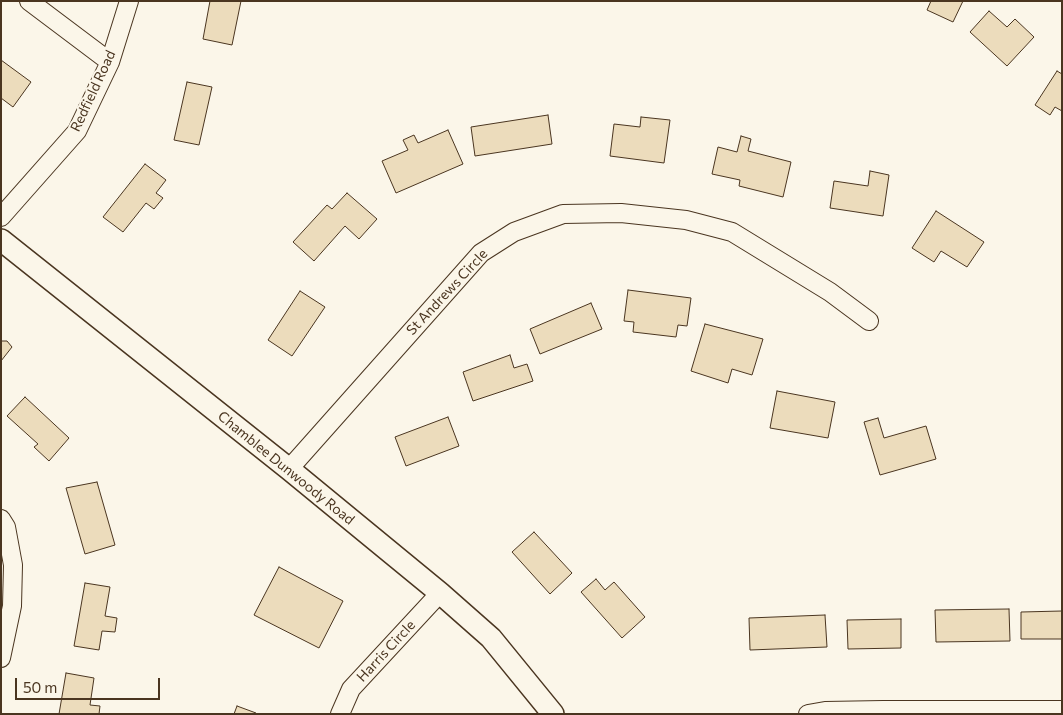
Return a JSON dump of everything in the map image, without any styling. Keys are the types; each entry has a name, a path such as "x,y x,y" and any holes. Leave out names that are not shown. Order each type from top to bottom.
{"street":[{"path":"28,1 110,62"},
{"name":"Redfield Road","path":"1,217 77,131 110,62 129,1"},
{"name":"St Andrews Circle","path":"288,469 481,253 514,232 563,214 621,213 677,219 732,232 830,292 869,321"},
{"name":"Chamblee Dunwoody Road","path":"1,240 288,469 440,594 491,638 553,714"},
{"path":"1,519 6,527 13,565 12,606 1,658"},
{"name":"Harris Circle","path":"340,714 351,689 440,594"},
{"path":"808,714 825,711 873,710 1062,710"}],"building":[{"path":"210,1 241,1 232,45 203,39"},
{"path":"931,1 963,1 953,22 927,10"},
{"path":"989,11 1007,27 1015,19 1034,37 1007,66 970,32"},
{"path":"1,60 31,82 13,107 1,98"},
{"path":"1057,71 1062,74 1062,111 1055,107 1050,115 1035,105"},
{"path":"187,82 212,87 199,145 174,140"},
{"path":"548,115 552,144 475,156 471,127"},
{"path":"641,117 670,120 664,163 610,156 614,124 640,127"},
{"path":"448,130 463,164 396,193 382,161 408,150 403,140 414,135 418,143"},
{"path":"741,136 751,139 748,151 791,162 783,197 739,186 740,180 712,174 718,147 737,152"},
{"path":"145,164 166,180 156,193 163,198 154,209 146,203 123,232 103,217"},
{"path":"870,171 889,175 883,216 830,208 834,181 868,186"},
{"path":"347,193 377,219 359,239 345,226 314,261 293,242 327,205 332,209"},
{"path":"936,211 984,242 967,267 941,251 934,262 912,248"},
{"path":"628,290 691,298 687,326 678,325 676,337 633,332 634,322 624,321"},
{"path":"300,291 325,307 292,356 268,340"},
{"path":"591,303 602,329 540,354 530,329"},
{"path":"705,324 763,339 752,375 732,369 728,383 691,371"},
{"path":"1,341 7,341 12,347 1,361"},
{"path":"510,355 514,368 527,364 533,381 473,401 463,372"},
{"path":"777,391 835,402 828,438 770,428"},
{"path":"25,397 69,438 49,461 34,447 38,444 7,416"},
{"path":"448,417 459,446 406,466 395,437"},
{"path":"878,418 884,438 926,426 936,459 880,475 864,422"},
{"path":"97,482 115,545 85,554 66,488"},
{"path":"534,532 572,573 550,594 512,552"},
{"path":"279,567 343,601 319,648 254,615"},
{"path":"596,579 605,590 614,582 645,617 622,638 581,592"},
{"path":"85,583 110,587 105,616 117,618 115,632 102,631 99,650 74,646"},
{"path":"1009,609 1010,641 936,642 935,610"},
{"path":"1062,611 1062,639 1021,639 1021,612"},
{"path":"825,615 827,647 750,650 749,618"},
{"path":"901,619 901,648 848,649 847,620"},
{"path":"66,673 94,678 90,705 100,706 99,714 59,714"},
{"path":"237,706 256,713 256,714 234,714"}]}
